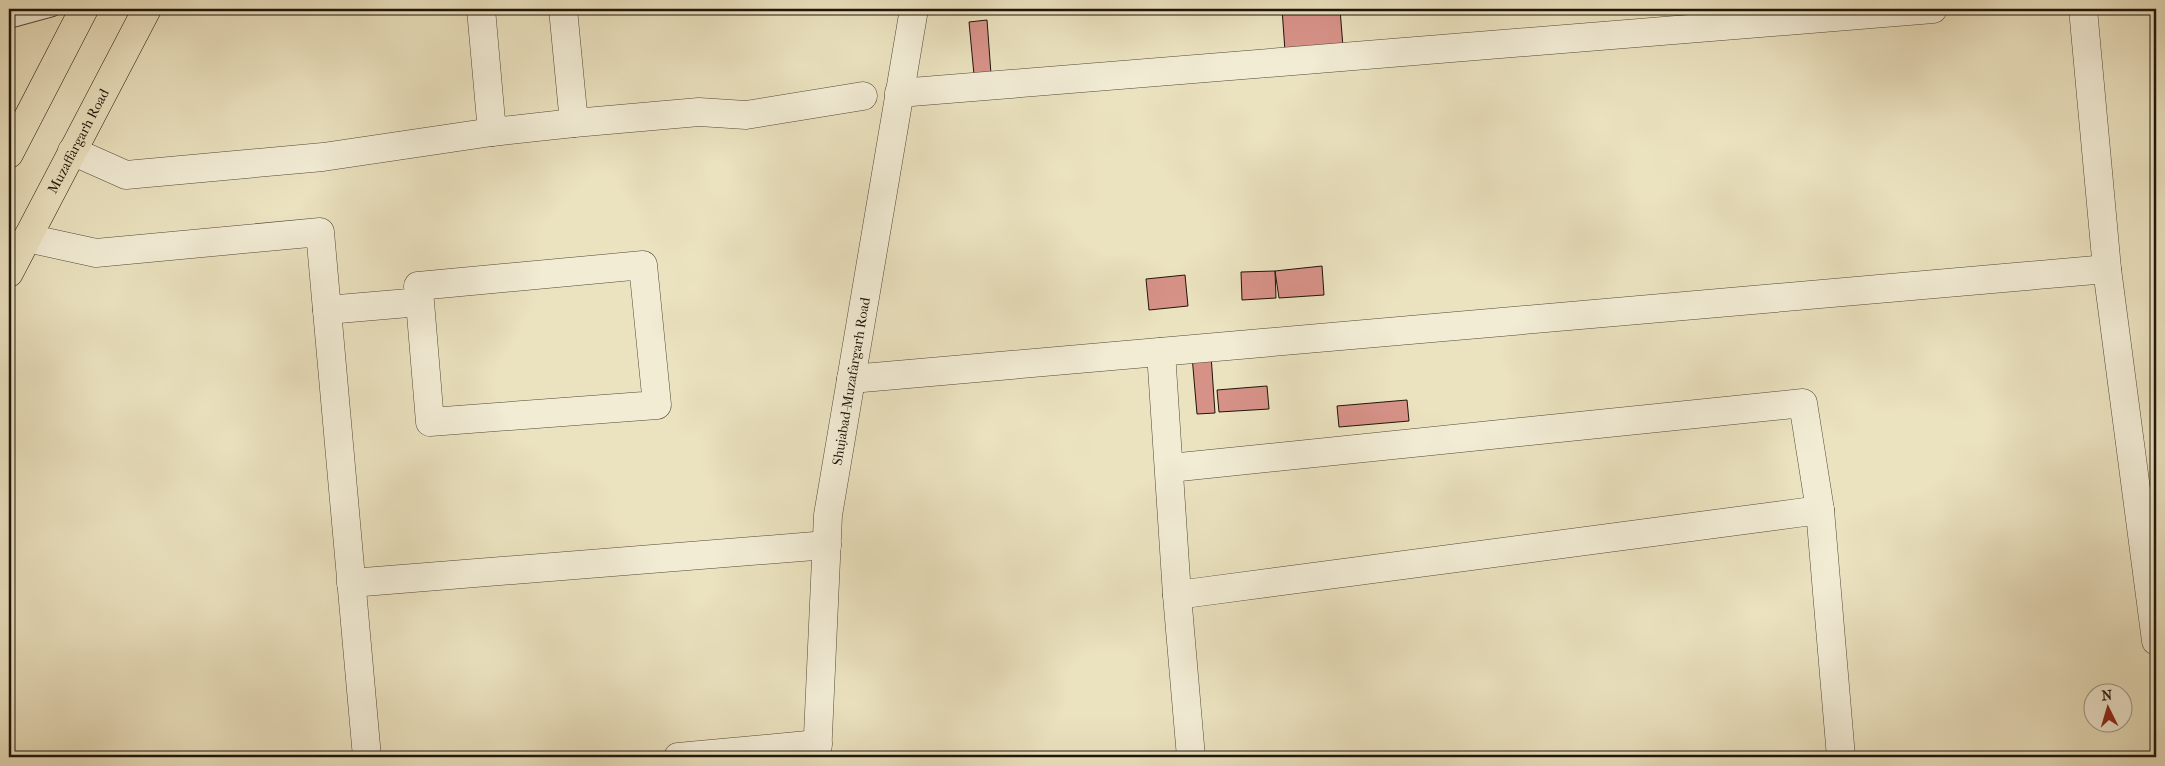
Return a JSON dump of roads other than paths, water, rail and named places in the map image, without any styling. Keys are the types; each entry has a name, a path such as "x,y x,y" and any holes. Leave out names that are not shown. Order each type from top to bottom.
{"main road":[{"path":"9,154 84,9"},
{"name":"Muzaffargarh Road","path":"9,273 147,9"}],"street":[{"path":"481,9 492,132"},
{"path":"563,9 574,123"},
{"name":"Shujabad-Muzafargarh Road","path":"817,751 828,515 914,9"},
{"path":"900,93 1933,9"},
{"path":"2083,9 2107,270 2156,640"},
{"path":"72,151 126,176 324,157 492,132 574,123 699,112 746,115 863,96"},
{"path":"27,238 96,253 320,232 367,757"},
{"path":"643,265 657,405 430,422 420,302 418,286 643,265"},
{"path":"851,379 2107,270"},
{"path":"327,310 420,302"},
{"path":"1161,352 1177,595 1191,757"},
{"path":"1170,468 1803,403 1820,510 1841,757"},
{"path":"1177,595 1820,510"},
{"path":"352,583 827,545"},
{"path":"678,757 817,751"}],"lane":[{"path":"9,20 53,9"}]}
